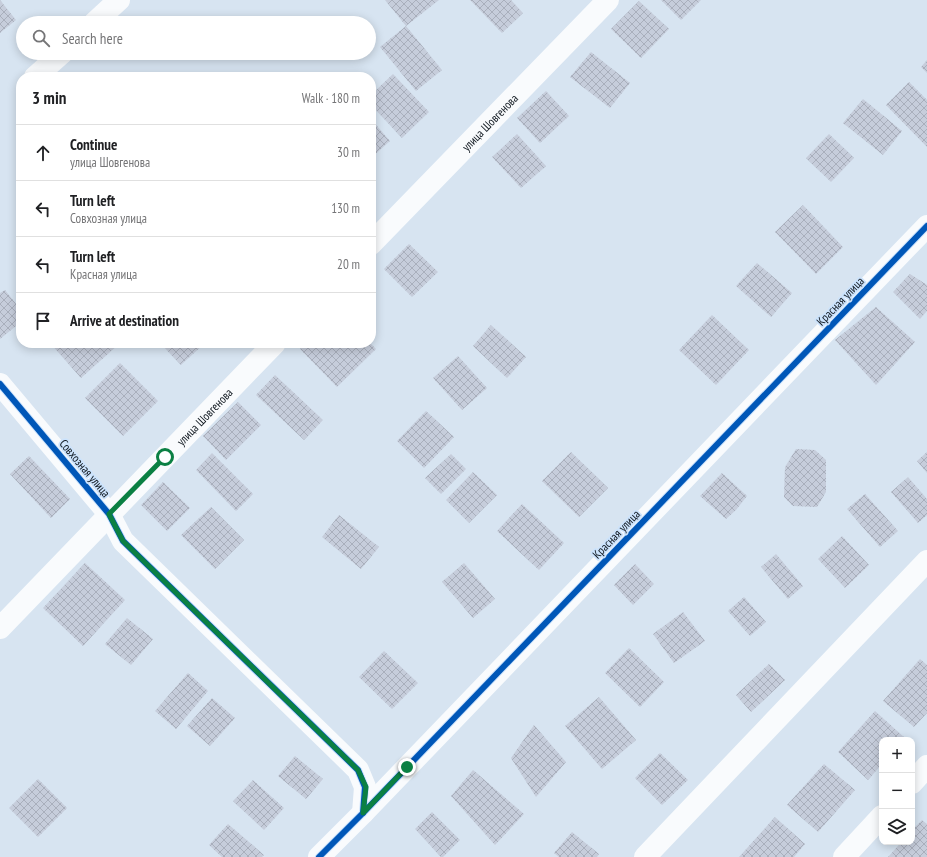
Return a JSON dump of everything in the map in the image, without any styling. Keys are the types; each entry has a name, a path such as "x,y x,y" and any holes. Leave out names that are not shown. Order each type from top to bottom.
{"street":[{"path":"102,16 119,0"},
{"name":"улица Шовгенова","path":"376,239 608,0"},
{"path":"41,72 54,60"},
{"name":"Красная улица","path":"319,857 927,226"},
{"name":"улица Шовгенова","path":"0,628 270,348"},
{"name":"Совхозная улица","path":"0,384 109,514 123,541 358,770 366,787 363,813"},
{"path":"645,857 927,561"},
{"path":"915,780 927,766"},
{"path":"844,857 879,819"}],"building":[{"path":"0,0 16,20 0,33"},
{"path":"385,0 439,0 406,26"},
{"path":"470,0 511,0 523,13 502,33"},
{"path":"661,0 701,0 681,20"},
{"path":"639,1 669,29 641,58 611,29"},
{"path":"406,26 442,70 416,91 380,47"},
{"path":"591,52 630,83 610,108 570,77"},
{"path":"927,60 927,73 921,67"},
{"path":"393,74 429,112 402,138 376,110 376,90"},
{"path":"909,82 927,100 927,147 886,105"},
{"path":"546,91 569,116 540,143 517,118"},
{"path":"863,99 902,131 883,155 843,123"},
{"path":"376,125 390,141 376,154"},
{"path":"517,134 546,166 521,188 492,157"},
{"path":"829,134 854,158 831,182 806,158"},
{"path":"803,205 843,247 816,274 775,232"},
{"path":"409,244 438,272 412,297 384,269"},
{"path":"757,263 792,293 771,317 736,286"},
{"path":"910,274 927,285 927,311 920,319 893,292"},
{"path":"5,290 16,304 16,326 0,339 0,293"},
{"path":"876,307 915,342 876,385 835,340"},
{"path":"712,315 749,350 716,385 679,350"},
{"path":"491,325 526,357 507,378 473,346"},
{"path":"54,348 115,348 81,378"},
{"path":"165,348 200,348 181,365"},
{"path":"375,348 376,349 337,387 300,349"},
{"path":"458,356 487,388 462,410 433,378"},
{"path":"120,363 158,401 123,436 85,398"},
{"path":"275,375 323,420 304,440 256,395"},
{"path":"238,402 261,425 226,460 203,436"},
{"path":"426,411 454,437 424,468 397,441"},
{"path":"796,449 815,450 826,460 826,492 817,507 793,506 784,497 785,467"},
{"path":"571,452 608,488 579,517 542,481"},
{"path":"927,452 927,473 917,461"},
{"path":"212,453 253,494 236,511 196,470"},
{"path":"451,454 466,469 441,494 425,478"},
{"path":"29,456 70,499 51,518 10,474"},
{"path":"473,472 497,495 469,523 446,500"},
{"path":"722,473 747,496 736,510 726,519 700,496"},
{"path":"908,477 927,499 927,515 918,523 891,492"},
{"path":"163,482 190,508 167,531 141,505"},
{"path":"865,494 898,531 880,547 847,509"},
{"path":"522,504 564,543 539,570 497,531"},
{"path":"211,507 244,540 215,569 181,535"},
{"path":"339,515 379,547 361,569 322,537"},
{"path":"842,536 869,565 845,588 818,559"},
{"path":"776,554 803,586 788,599 761,567"},
{"path":"85,563 125,600 83,646 43,608"},
{"path":"464,563 495,599 473,618 442,582"},
{"path":"635,564 654,584 633,605 614,585"},
{"path":"744,597 766,622 750,636 728,611"},
{"path":"683,612 705,641 674,663 653,634"},
{"path":"127,618 153,639 131,665 105,644"},
{"path":"629,648 664,682 640,707 605,673"},
{"path":"384,651 418,683 392,709 359,677"},
{"path":"920,659 927,665 927,713 914,727 883,701"},
{"path":"769,664 785,680 751,712 736,695"},
{"path":"188,673 208,691 176,729 155,711"},
{"path":"599,697 636,740 602,769 565,726"},
{"path":"212,698 235,718 210,746 187,726"},
{"path":"875,711 904,737 879,737 879,767 868,780 838,752"},
{"path":"534,725 566,762 536,797 511,758"},
{"path":"660,753 688,780 662,805 635,778"},
{"path":"295,756 323,779 306,799 278,776"},
{"path":"824,764 855,790 818,832 787,805"},
{"path":"473,770 524,814 495,845 451,796"},
{"path":"38,779 67,808 38,837 9,808"},
{"path":"253,780 284,808 264,830 233,801"},
{"path":"432,812 460,840 443,857 441,857 415,829"},
{"path":"775,817 805,844 794,857 739,857"},
{"path":"922,820 927,824 927,857 888,857 899,845 915,845 915,827"},
{"path":"228,824 264,855 262,857 222,857 209,845"},
{"path":"572,832 599,854 597,857 559,857 554,853"}],"cycle path":[{"path":"319,857 927,226"},
{"path":"0,384 109,514 123,541 358,770 365,787 363,813"}],"route":[{"path":"165,457 109,514 123,541 358,770 366,787 363,813 407,767"}]}
